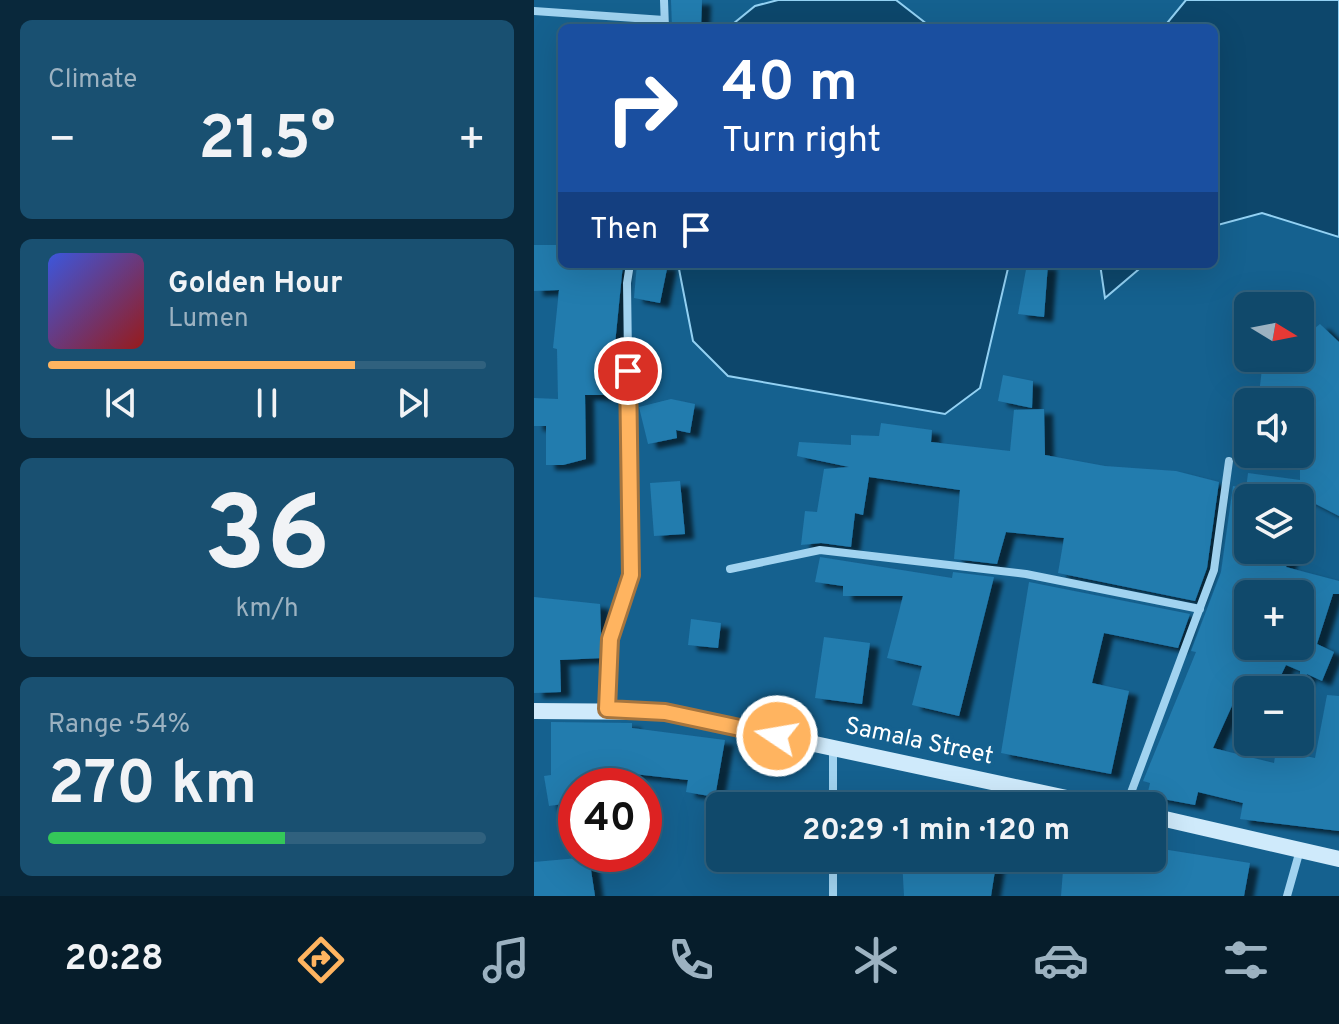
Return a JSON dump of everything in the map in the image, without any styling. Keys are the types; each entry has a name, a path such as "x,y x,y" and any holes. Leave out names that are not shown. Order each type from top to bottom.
{"street":[{"path":"534,11 664,24 664,0"},
{"path":"607,709 610,639 631,575 627,283 629,268"},
{"path":"1131,792 1214,570 1229,461"},
{"path":"730,569 820,550 1026,574 1200,609"},
{"name":"Samala Street","path":"534,711 607,709 665,712 1039,792"},
{"path":"833,748 833,792"},
{"path":"1166,819 1339,859"},
{"path":"1287,896 1300,850"},
{"path":"833,872 833,896"}],"water":[{"path":"778,0 896,0 927,24 733,24 755,6"},
{"path":"1186,0 1339,0 1339,237 1262,213 1218,225 1218,24 1166,24"},
{"path":"679,268 1008,268 980,388 945,414 728,376 693,341"},
{"path":"1101,268 1140,268 1105,298"}],"building":[{"path":"671,0 702,0 701,24 672,24"},
{"path":"534,245 558,245 558,268 623,268 614,354 604,353 604,395 585,395 586,459 563,465 546,465 546,426 534,426 534,398 558,399 557,349 553,348 559,290 534,291"},
{"path":"637,268 667,268 660,303 634,298"},
{"path":"1026,268 1048,268 1044,317 1018,314"},
{"path":"1320,324 1339,342 1339,516 1314,503 1314,484 1247,484 1248,473 1300,480 1300,468 1314,468 1314,388 1260,388 1262,372 1314,372 1314,329"},
{"path":"1003,375 1033,381 1032,408 998,401"},
{"path":"671,399 695,404 690,433 676,430 677,438 648,444 639,407"},
{"path":"1044,409 1045,455 1105,466 1176,471 1219,482 1207,568 1195,601 1058,573 1064,538 1006,532 997,564 954,559 960,490 869,477 863,515 855,513 851,547 821,543 801,545 805,511 817,512 824,469 849,467 797,456 799,442 851,445 851,435 879,436 881,423 932,430 931,442 1010,451 1014,410"},
{"path":"680,481 685,534 654,536 650,483"},
{"path":"1233,486 1234,564 1287,564 1286,567 1339,581 1339,594 1333,594 1317,644 1334,652 1322,681 1307,674 1300,676 1300,671 1286,665 1281,676 1234,676 1234,701 1213,748 1234,753 1234,756 1274,763 1275,756 1315,758 1327,695 1339,696 1339,831 1240,819 1243,803 1198,792 1195,805 1166,800 1166,792 1148,792 1150,783 1143,781 1196,652 1191,651 1221,572"},
{"path":"820,557 952,578 953,572 994,577 959,716 912,705 922,666 887,658 903,596 843,596 843,586 815,582"},
{"path":"1029,582 1190,614 1178,648 1104,633 1092,683 1129,691 1111,774 1001,753"},
{"path":"534,597 600,604 602,658 560,660 561,692 534,693"},
{"path":"691,619 721,623 718,648 688,645"},
{"path":"824,637 870,643 862,704 815,698"},
{"path":"551,722 632,723 632,728 725,740 716,792 706,792 706,795 686,792 688,780 662,777 662,768 558,768 558,805 549,806 544,776 551,775"},
{"path":"1166,850 1250,863 1244,896 1061,896 1063,872 1166,872"},
{"path":"558,860 558,872 591,872 595,896 534,896 534,862"},
{"path":"903,872 995,872 991,896 904,896"}],"route":[{"path":"628,371 631,575 610,639 607,709 665,712 777,736"}]}
